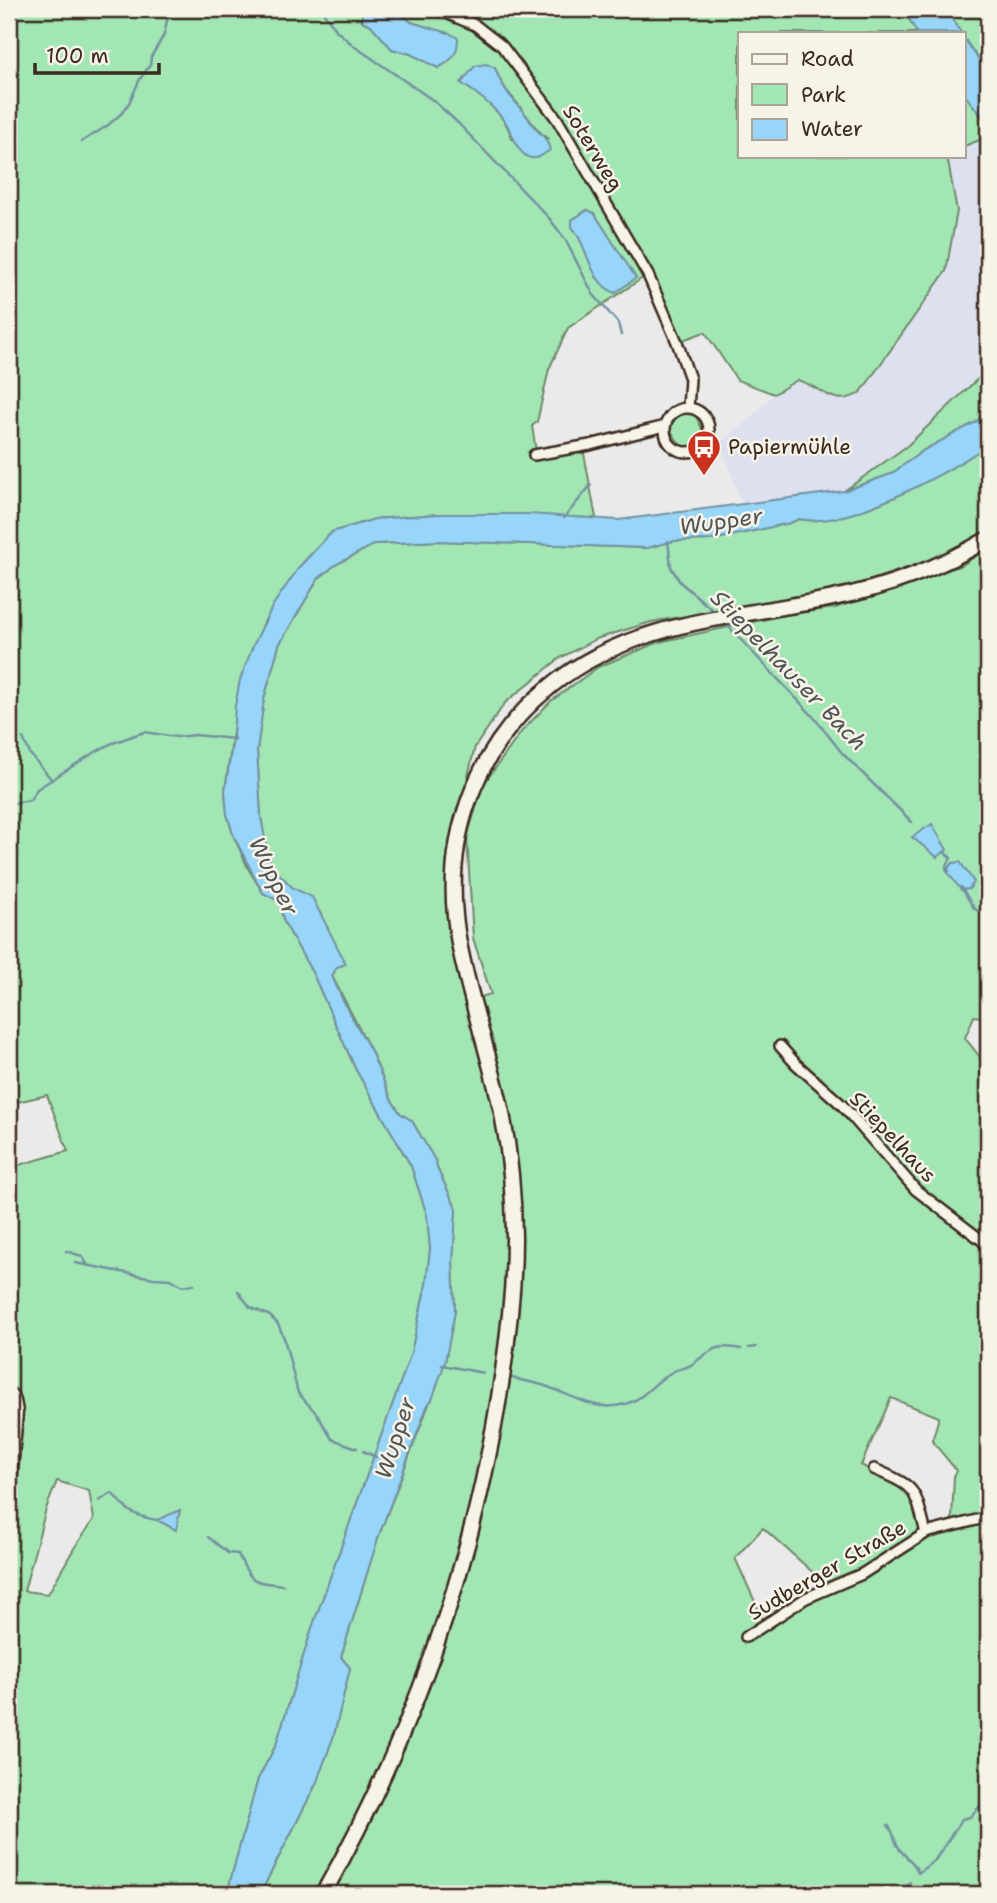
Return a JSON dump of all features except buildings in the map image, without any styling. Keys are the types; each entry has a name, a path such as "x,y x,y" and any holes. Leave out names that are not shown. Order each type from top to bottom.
{"main road":[{"path":"323,1894 367,1814 409,1719 436,1648 461,1567 482,1483 505,1352 513,1273 512,1184 497,1090 458,943 453,890 454,856 460,825 470,794 486,760 506,730 532,701 583,664 614,647 659,631 708,619 880,587 950,561 988,539"},
{"path":"9,1395 15,1412 9,1483"}],"street":[{"name":"Soterweg","path":"436,9 475,25 502,46 557,119 641,262 677,342 690,379 688,408"},
{"path":"688,408 702,413 709,426 707,440 703,446 690,452 677,449 667,440 665,426 672,414 688,408"},
{"path":"534,456 665,426"},
{"name":"Stiepelhaus","path":"780,1045 796,1064 842,1105 916,1190 988,1245"},
{"name":"Sudberger Straße","path":"874,1469 904,1483 915,1492 926,1533"},
{"name":"Sudberger Straße","path":"746,1637 806,1598 862,1574 926,1533 988,1517"}],"shaded area":[{"path":"988,137 988,369 907,446 844,491 742,504 720,442 748,420 774,394 797,379 810,383 837,400 957,212 947,158 965,158 965,146"}],"green space":[{"path":"9,9 362,9 362,21 371,25 392,49 411,54 438,68 427,27 411,22 397,9 903,9 916,32 738,32 738,158 947,158 957,211 946,271 861,392 852,397 836,398 797,380 774,394 737,380 705,332 677,342 647,275 568,328 549,369 537,422 532,426 536,451 528,453 533,458 583,448 596,518 439,514 375,519 332,532 300,566 265,620 240,681 225,791 227,814 234,837 263,893 279,901 284,922 313,974 356,1070 411,1166 427,1215 430,1249 426,1285 411,1353 312,1628 276,1745 258,1779 229,1894 9,1894 9,1168 68,1151 47,1095 9,1104","holes":["495,68 501,82 537,129 547,138 512,139 499,114 461,83","587,210 594,213 635,278 597,278 572,220","57,1481 89,1491 94,1519 48,1594 24,1591 46,1509"]},
{"path":"946,9 988,9 988,74 965,40 965,32 960,32"},
{"path":"965,95 988,124 988,137 965,146"},
{"path":"988,369 988,409 976,422 924,450 891,474 844,491 907,446"},
{"path":"683,413 695,414 705,435 693,447 682,448 668,426"},
{"path":"988,445 988,531 952,553 844,589 651,622 596,639 560,658 505,703 475,747 448,859 448,897 467,1001 491,994 473,938 467,837 483,785 522,731 551,701 598,667 659,642 790,614 835,608 962,565 988,548 988,1018 974,1016 965,1038 988,1067 988,1894 260,1894 316,1784 334,1735 350,1668 341,1657 378,1538 445,1362 455,1311 453,1263 456,1208 436,1162 412,1121 400,1113 391,1099 371,1051 332,976 337,967 345,964 321,914 276,871 268,856 261,817 257,750 264,699 279,645 318,579 335,565 375,544 439,541 647,548 674,541 712,540 799,519 819,520 869,508 923,483","holes":["891,1398 939,1417 932,1441 957,1471 954,1476 952,1519 955,1531 924,1538 911,1492 861,1465","763,1528 825,1583 853,1571 858,1581 810,1601 767,1628 735,1558"]}],"water":[{"path":"362,9 397,9 411,22 449,33 458,38 455,53 447,63 438,68 411,54 392,49 371,25 362,21"},
{"path":"903,9 946,9 960,32 916,32"},
{"path":"965,40 988,74 988,124 965,95"},
{"path":"486,64 495,68 506,90 546,139 550,150 536,158 523,153 500,115 461,83 475,66"},
{"path":"588,210 594,213 636,278 615,293 599,281 572,227 572,220"},
{"name":"Wupper","path":"988,409 988,445 923,483 869,508 843,516 819,520 799,519 712,540 674,541 647,548 439,541 375,544 335,565 318,579 279,645 264,699 257,750 261,817 268,856 276,871 293,888 312,897 346,964 337,967 332,976 344,1003 371,1051 391,1099 400,1113 412,1121 436,1162 456,1208 453,1263 455,1311 445,1362 378,1538 341,1657 350,1668 334,1735 316,1784 260,1894 229,1894 258,1779 276,1745 312,1628 411,1353 426,1285 430,1249 427,1215 411,1166 356,1070 313,974 284,922 279,901 263,893 234,837 227,814 225,791 240,680 273,605 300,566 332,532 375,519 439,514 529,514 618,520 844,491 891,474 924,450 976,422"},
{"path":"932,824 947,850 937,857 912,837"},
{"path":"960,862 974,882 969,889 961,890 946,870 953,863"},
{"path":"180,1510 176,1530 157,1520"}],"waterway":[{"path":"167,9 168,16"},
{"path":"81,142 122,113 150,65 151,57 164,35 168,16 184,9"},
{"path":"321,9 337,31 354,46 434,101 549,218 565,239 593,294 618,323 621,335"},
{"path":"564,518 591,485"},
{"name":"Stiepelhauser Bach","path":"668,541 671,567 680,582 716,613"},
{"name":"Stiepelhauser Bach","path":"725,623 812,715 843,754 912,822"},
{"path":"9,721 14,727"},
{"path":"9,804 30,800 37,789 92,754 110,744 144,732 177,737 195,735 235,739"},
{"path":"23,738 30,754 52,780"},
{"name":"Stiepelhauser Bach","path":"944,852 951,858 946,867 949,871"},
{"name":"Stiepelhauser Bach","path":"961,887 974,908 988,918"},
{"path":"66,1251 82,1256 88,1266"},
{"path":"75,1263 171,1279 183,1286 194,1284"},
{"path":"238,1291 250,1307 270,1316 278,1324 298,1393 317,1414 332,1439 357,1448"},
{"path":"749,1348 756,1347"},
{"path":"512,1378 544,1386 589,1403 615,1406 634,1401 666,1376 692,1365 715,1349 741,1349"},
{"path":"442,1365 483,1373"},
{"name":"Wupper","path":"363,1451 376,1457"},
{"path":"99,1501 112,1493 131,1512 157,1520"},
{"path":"208,1537 228,1553 238,1554 254,1579 283,1585"},
{"path":"888,1825 899,1848 918,1873 935,1860 962,1819 970,1817 988,1802"},
{"path":"901,1894 910,1882"}],"place":[{"name":"Papiermühle","path":"704,477"}]}
